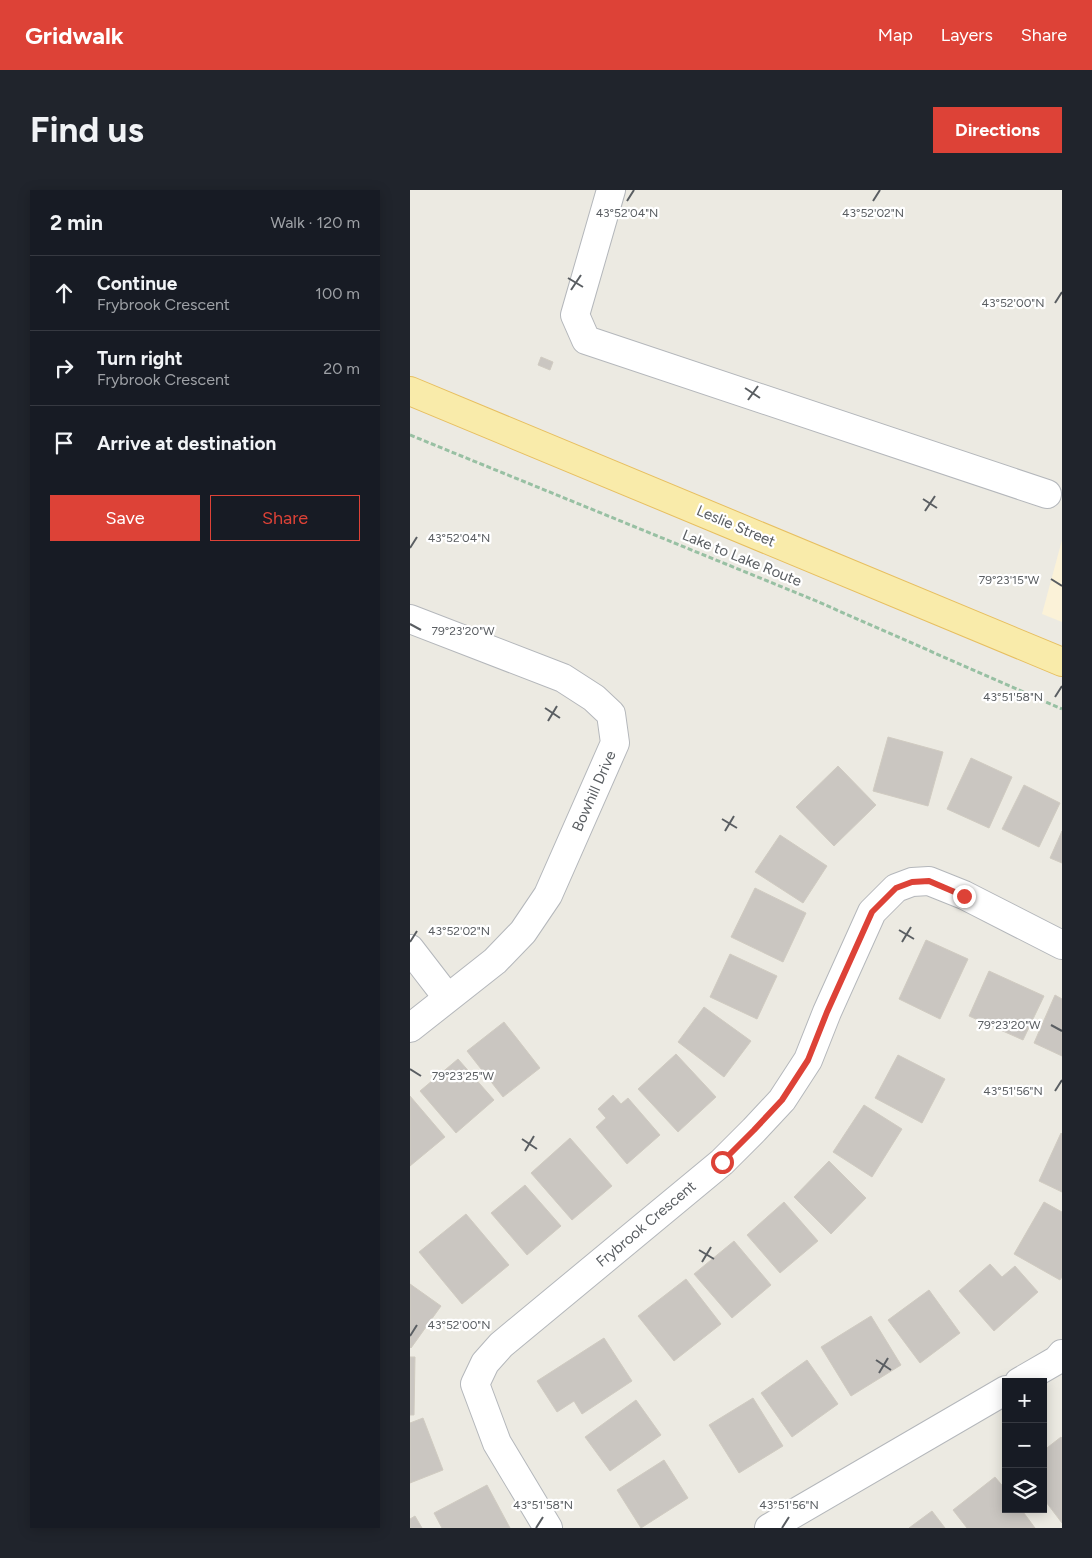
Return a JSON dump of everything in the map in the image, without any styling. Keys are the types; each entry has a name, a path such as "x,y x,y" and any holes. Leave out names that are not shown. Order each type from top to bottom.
{"main road":[{"name":"Leslie Street","path":"410,390 1062,662"}],"street":[{"path":"611,190 575,316 586,340 1047,494"},
{"name":"Bowhill Drive","path":"410,618 562,678 594,698 611,714 615,743 548,895 523,932 495,962 447,997 410,1028"},
{"name":"Frybrook Crescent","path":"548,1528 497,1443 482,1405 475,1384 485,1363 501,1345 722,1162 782,1100 808,1060 827,1012 872,912 896,888 912,882 929,881 1062,944"},
{"path":"410,949 447,997"},
{"path":"1026,1378 1056,1360 1062,1354"},
{"path":"769,1528 1002,1392"}],"path":[{"name":"Lake to Lake Route","path":"410,436 814,600 1062,709"}],"shaded area":[{"path":"1062,540 1062,622 1042,614"}],"building":[{"path":"541,357 553,362 550,370 538,365"},
{"path":"888,737 943,752 928,806 873,791"},
{"path":"971,758 1012,777 989,828 947,809"},
{"path":"838,766 876,805 834,846 796,807"},
{"path":"1024,785 1060,803 1039,847 1002,829"},
{"path":"1062,831 1062,863 1050,858"},
{"path":"780,835 827,866 803,903 755,872"},
{"path":"755,888 806,913 783,962 731,937"},
{"path":"926,940 968,959 940,1019 899,999"},
{"path":"730,954 777,976 757,1019 710,997"},
{"path":"989,971 1044,996 1023,1040 969,1016"},
{"path":"1055,995 1062,999 1062,1056 1034,1043"},
{"path":"704,1007 751,1041 724,1077 678,1042"},
{"path":"504,1022 540,1068 503,1097 467,1051"},
{"path":"676,1054 716,1097 678,1132 638,1089"},
{"path":"898,1055 945,1079 922,1123 875,1098"},
{"path":"458,1059 494,1100 456,1133 420,1091"},
{"path":"613,1095 621,1104 628,1098 660,1135 627,1164 596,1127 606,1118 598,1109"},
{"path":"410,1096 445,1137 410,1166"},
{"path":"864,1105 902,1129 872,1177 833,1152"},
{"path":"1062,1134 1062,1192 1039,1181"},
{"path":"570,1138 612,1186 572,1220 531,1173"},
{"path":"829,1161 866,1198 831,1234 794,1197"},
{"path":"525,1185 561,1226 527,1255 491,1213"},
{"path":"784,1202 818,1241 780,1273 747,1235"},
{"path":"1044,1202 1062,1212 1062,1277 1060,1280 1014,1254"},
{"path":"466,1214 509,1265 462,1304 419,1252"},
{"path":"734,1241 771,1285 732,1318 694,1274"},
{"path":"990,1264 1002,1277 1015,1266 1038,1292 994,1331 959,1291"},
{"path":"686,1279 721,1324 674,1361 638,1316"},
{"path":"410,1284 441,1306 411,1348 410,1347"},
{"path":"929,1290 960,1333 920,1363 888,1320"},
{"path":"871,1316 901,1365 851,1396 821,1347"},
{"path":"604,1338 632,1381 582,1414 574,1401 557,1412 537,1381"},
{"path":"410,1357 415,1357 414,1415 410,1415"},
{"path":"807,1360 838,1404 792,1437 761,1393"},
{"path":"753,1398 783,1446 739,1473 709,1425"},
{"path":"636,1400 661,1435 610,1471 585,1437"},
{"path":"423,1418 443,1470 410,1483 410,1423"},
{"path":"1062,1438 1062,1523 1047,1503 1047,1448"},
{"path":"664,1460 688,1498 641,1528 617,1490"},
{"path":"995,1477 1002,1485 1002,1513 1024,1513 1035,1528 967,1528 953,1510"},
{"path":"487,1485 510,1528 442,1528 434,1513"},
{"path":"932,1511 945,1528 909,1528"},
{"path":"415,1516 422,1528 410,1528 410,1519"}],"route":[{"path":"722,1162 782,1100 808,1060 827,1012 872,912 896,888 912,882 929,881 964,896"}]}
